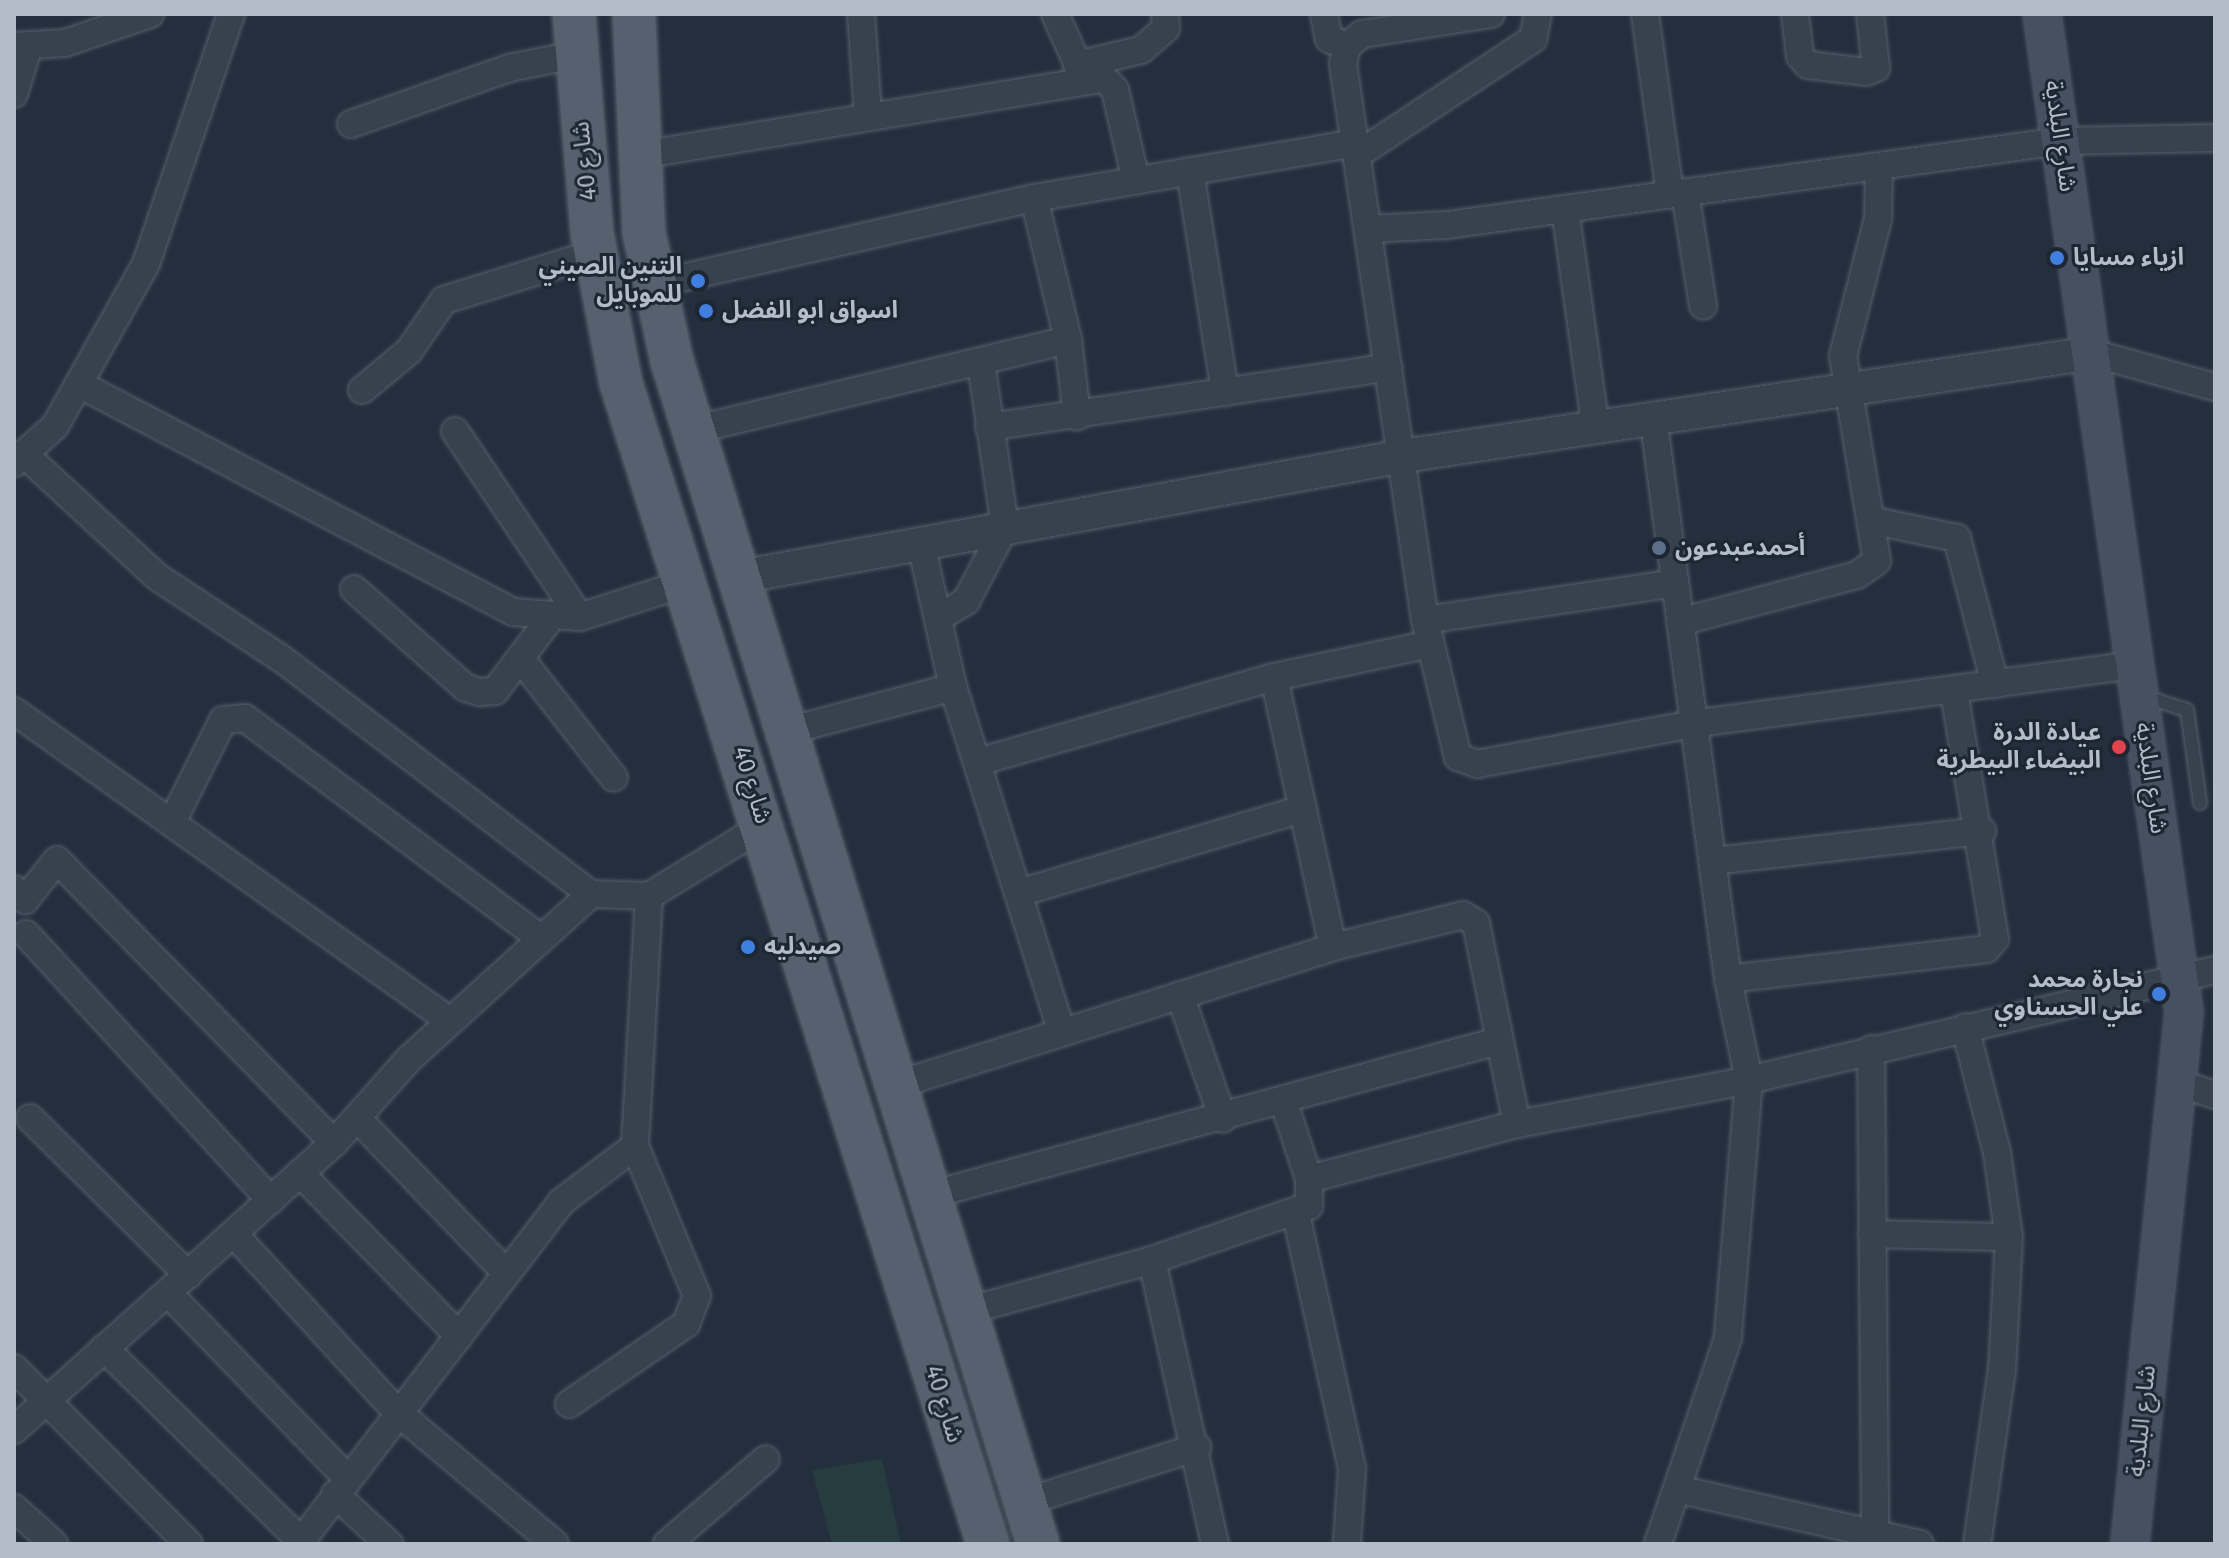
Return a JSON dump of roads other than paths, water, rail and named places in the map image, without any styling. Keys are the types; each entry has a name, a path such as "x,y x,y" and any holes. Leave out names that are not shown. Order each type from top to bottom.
{"main road":[{"name":"شارع 40","path":"634,14 641,155 655,284 693,430 1038,1544"},
{"name":"شارع البلدية","path":"2042,14 2179,978 2178,1083 2130,1544"},
{"name":"شارع 40","path":"574,34 596,253 621,383 689,582 988,1544"}],"street":[{"path":"14,94 22,46 65,43 150,14"},
{"path":"231,14 146,264 55,426 19,458 156,576 282,659 591,894 649,896 765,825"},
{"path":"861,14 868,115"},
{"path":"1055,14 1081,73"},
{"path":"641,155 1081,73 1141,50 1166,28 1165,14"},
{"path":"1324,14 1329,39 1347,46"},
{"path":"1347,46 1362,34 1491,14"},
{"path":"655,284 1034,198 1190,171 1356,149 1533,39 1538,14"},
{"path":"1645,14 1678,193 1703,306"},
{"path":"1795,14 1800,56 1808,65 1866,72 1876,68 1870,14"},
{"path":"351,124 509,68 574,34"},
{"path":"1347,46 1356,149 1427,632 1451,741 1458,757 1477,764 1692,724 1995,684 2138,680"},
{"path":"1081,73 1104,78 1115,90 1136,180"},
{"path":"1368,229 1565,209 2061,141 2215,138"},
{"path":"1680,622 1869,570 1877,561 1843,356 1878,219 1879,166"},
{"path":"1190,171 1225,392"},
{"path":"1034,198 1068,340 1077,416"},
{"path":"1565,209 1596,429"},
{"path":"362,390 409,351 444,300 596,253"},
{"path":"693,430 1068,340"},
{"path":"739,577 1403,456 1654,423 2092,353 2215,387"},
{"path":"938,618 966,601 1005,527 981,363"},
{"path":"989,427 1389,367"},
{"path":"79,384 513,612 580,617 689,582"},
{"path":"1654,423 1728,979 1749,1080 1728,1338 1658,1544"},
{"path":"455,431 580,617"},
{"path":"1870,520 1957,538 1995,684"},
{"path":"921,544 953,687 1022,892 1062,1032"},
{"path":"978,762 1427,632 1675,583"},
{"path":"354,589 466,688 495,691 553,615"},
{"path":"520,658 614,778"},
{"path":"1274,677 1333,947"},
{"path":"787,731 953,687"},
{"path":"1728,979 1986,949 1998,927 1954,691"},
{"path":"14,711 450,1021"},
{"path":"172,822 223,720 245,718 540,938"},
{"path":"1022,892 1303,809"},
{"path":"1714,861 1982,831"},
{"path":"14,889 25,900 57,860 334,1143"},
{"path":"14,1430 334,1143 450,1021 591,894"},
{"path":"569,1404 686,1324 697,1296 635,1146 649,896"},
{"path":"896,1085 1333,947 1463,915 1476,923 1517,1124"},
{"path":"26,934 271,1200"},
{"path":"1309,1179 1517,1124 1749,1080 2215,970"},
{"path":"1180,995 1223,1119"},
{"path":"1965,1027 1997,1153 2009,1237 2002,1369 1977,1544"},
{"path":"930,1195 1284,1103 1498,1041"},
{"path":"1871,1049 1875,1534"},
{"path":"2178,1083 2215,1095"},
{"path":"966,1311 1152,1260 1296,1214 1309,1206 1309,1179 1284,1103"},
{"path":"30,1118 188,1275"},
{"path":"357,1118 506,1273"},
{"path":"104,1348 300,1543 396,1411 459,1336 561,1202 635,1146"},
{"path":"300,1173 459,1336"},
{"path":"1296,1214 1352,1468 1347,1544"},
{"path":"234,1234 396,1411 555,1544"},
{"path":"1872,1234 2009,1237"},
{"path":"1152,1260 1197,1447 1215,1544"},
{"path":"168,1293 389,1544"},
{"path":"14,1368 44,1403 189,1544"},
{"path":"1025,1502 1197,1447"},
{"path":"667,1544 766,1459"},
{"path":"1677,1489 1920,1544"},
{"path":"14,1508 54,1544"}],"lane":[{"path":"2138,680 2187,710 2200,803"}],"place":[{"name":"ازياء مسايا","path":"2057,258"},
{"name":"التنين الصيني للموبايل","path":"698,281"},
{"name":"اسواق ابو الفضل","path":"706,311"},
{"name":"أحمدعبدعون","path":"1659,548"},
{"name":"عيادة الدرة البيضاء البيطرية","path":"2119,747"},
{"name":"صيدليه","path":"748,947"},
{"name":"نجارة محمد علي الحسناوي","path":"2159,994"}]}
